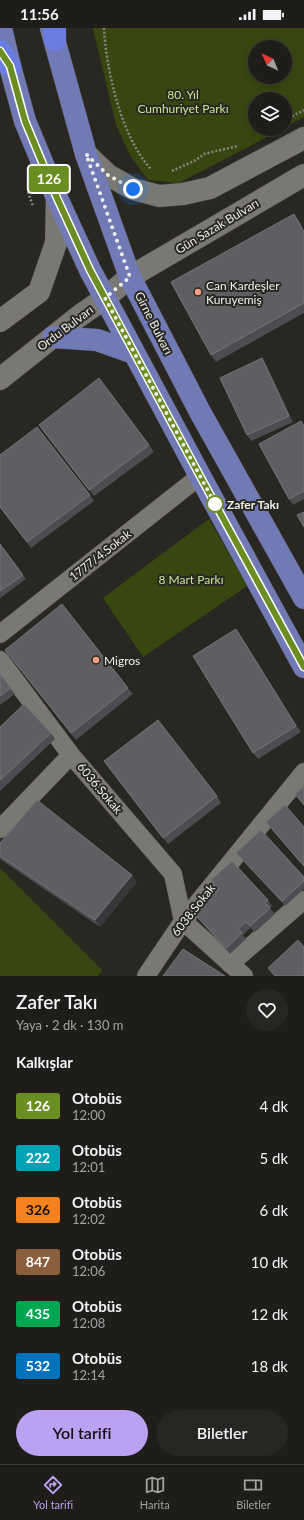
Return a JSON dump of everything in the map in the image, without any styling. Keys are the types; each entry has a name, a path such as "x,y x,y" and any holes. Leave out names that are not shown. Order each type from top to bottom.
{"main road":[{"path":"1,28 5,59 25,121 57,198 90,270 304,667"},
{"name":"Girne Bulvarı","path":"54,32 86,154 130,277 200,412 304,598"},
{"path":"86,154 108,175 133,189 159,196 183,194 210,188 304,138"},
{"name":"Gün Sazak Bulvarı","path":"130,277 304,175"},
{"path":"0,321 39,292 56,243 57,198"},
{"name":"Ordu Bulvarı","path":"0,379 130,277"},
{"path":"53,337 97,340 134,352"}],"street":[{"name":"1777/4.Sokak","path":"0,634 200,476"},
{"name":"6036.Sokak","path":"0,660 71,754 173,874 183,921"},
{"path":"0,829 71,754"},
{"name":"6038.Sokak","path":"146,976 183,921 304,772"},
{"path":"230,964 304,900"},
{"path":"183,921 244,976"}],"path":[{"path":"104,28 110,75 119,108 132,140 144,162 153,172"},
{"path":"292,116 304,110"},
{"path":"168,172 196,160 204,154 238,146 244,143"}],"green space":[{"name":"80. Yıl Cumhuriyet Parkı","path":"93,28 304,28 304,117 292,123 292,92 248,92 248,136 269,136 179,183 148,180 131,157 116,125"},
{"name":"8 Mart Parkı","path":"209,519 247,586 143,657 103,598"},
{"path":"0,868 102,970 98,976 0,976"}],"building":[{"path":"294,214 304,232 304,303 211,355 171,282"},
{"path":"262,358 289,416 247,435 220,378"},
{"path":"99,378 149,445 89,490 39,425"},
{"path":"301,421 304,426 304,491 289,499 259,444"},
{"path":"37,427 90,495 27,542 0,507 0,455"},
{"path":"304,512 304,527 297,515"},
{"path":"3,548 23,575 0,591 0,551"},
{"path":"62,604 128,688 71,733 5,650"},
{"path":"236,629 296,726 253,753 193,656"},
{"path":"0,674 11,688 0,696"},
{"path":"24,704 51,733 0,780 0,727"},
{"path":"158,720 217,796 163,838 104,761"},
{"path":"304,787 304,805 295,794"},
{"path":"37,800 132,875 95,920 0,856 0,843"},
{"path":"285,805 304,827 304,866 266,822"},
{"path":"261,830 304,877 304,881 282,901 236,853"},
{"path":"232,861 268,900 265,903 270,908 250,926 246,922 238,929 242,933 226,948 194,913 219,889 211,880"},
{"path":"298,940 304,947 304,976 275,976 268,968"},
{"path":"183,949 225,976 163,976"}],"bus line":[{"name":"126","path":"0,51 10,66 25,121 57,198 90,270 304,667"}],"place":[{"name":"Can Kardeşler Kuruyemiş","path":"198,292"},
{"name":"Zafer Takı","path":"215,504"},
{"name":"Migros","path":"96,660"}],"route":[{"path":"133,189 108,175 86,154 130,277 105,298 215,504"}]}
